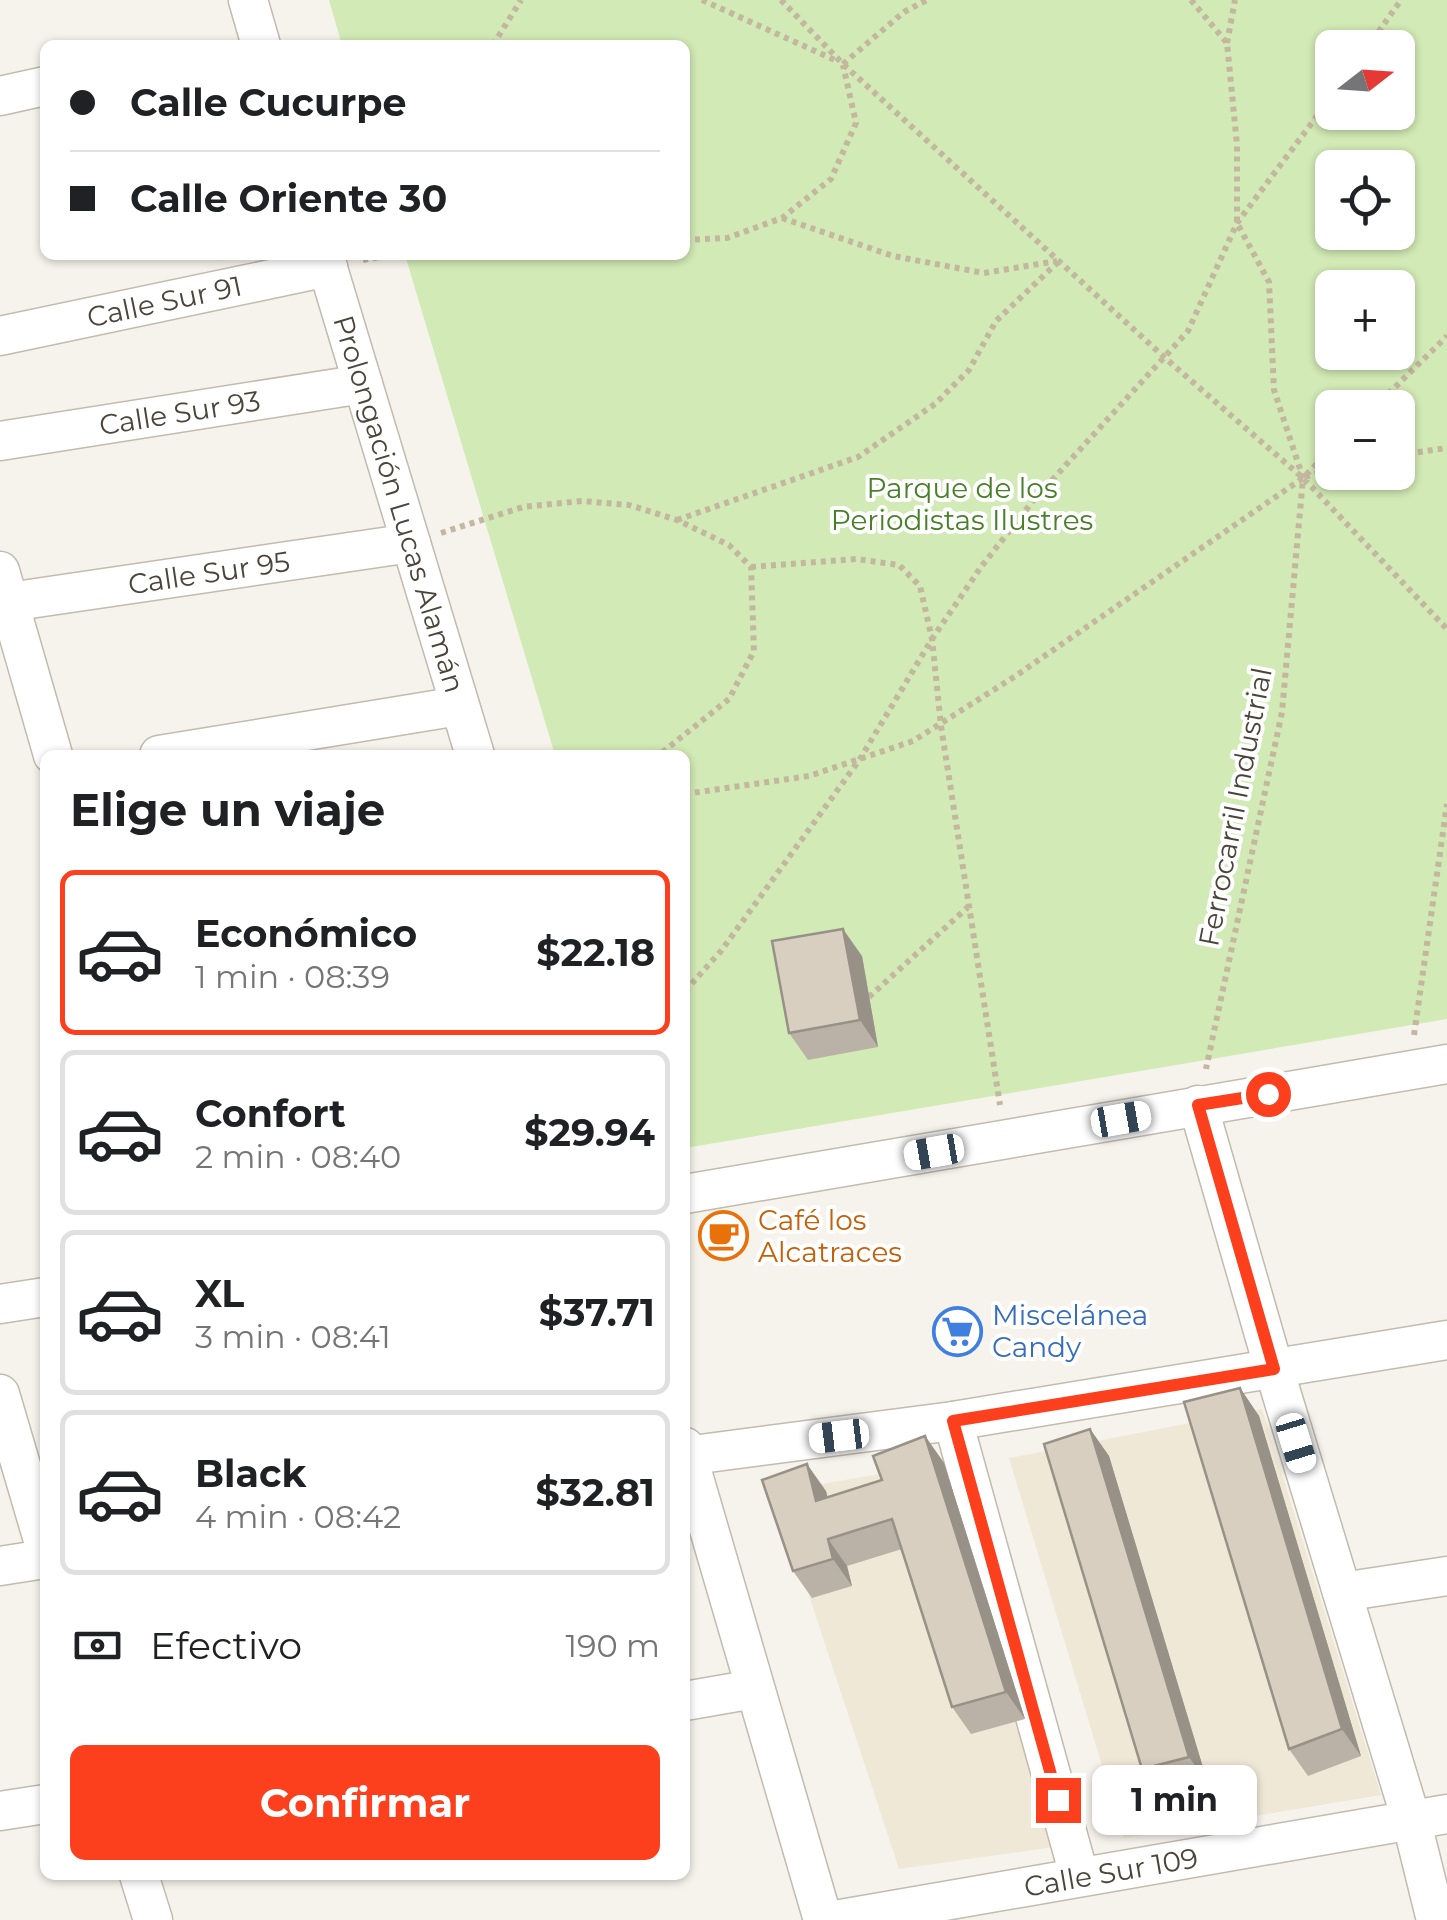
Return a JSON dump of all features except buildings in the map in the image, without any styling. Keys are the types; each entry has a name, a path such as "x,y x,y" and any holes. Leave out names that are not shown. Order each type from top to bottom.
{"street":[{"path":"248,0 252,40"},
{"path":"0,96 40,87"},
{"name":"Calle Sur 91","path":"0,336 326,261"},
{"name":"Prolongación Lucas Alamán","path":"326,261 473,750"},
{"name":"Calle Sur 93","path":"0,441 363,384"},
{"name":"Calle Sur 95","path":"4,587 411,543"},
{"path":"4,587 52,750"},
{"path":"190,750 460,706"},
{"path":"690,1193 1447,1064"},
{"path":"1198,1105 1342,1592 1429,1816 1436,1920"},
{"path":"0,1304 40,1298"},
{"path":"690,1453 953,1421 1447,1340"},
{"path":"0,1394 40,1530"},
{"path":"953,1421 1079,1876"},
{"path":"690,1467 823,1920"},
{"path":"0,1566 40,1560"},
{"path":"1342,1592 1447,1576"},
{"path":"690,1699 754,1689"},
{"path":"0,1810 40,1805"},
{"name":"Calle Sur 109","path":"835,1920 1429,1816"},
{"path":"141,1880 153,1920"}],"path":[{"path":"496,40 521,0"},
{"path":"702,0 842,64"},
{"path":"781,0 842,64 1303,478 1447,629"},
{"path":"842,64 904,12 927,0"},
{"path":"1192,0 1227,43"},
{"name":"Ferrocarril Industrial","path":"1198,1105 1282,712 1303,478 1274,390 1269,282 1237,222 1237,145 1227,43 1236,0"},
{"path":"1379,30 1400,0"},
{"path":"690,240 728,238 782,218 831,178 856,123 842,64"},
{"path":"690,985 721,950 860,759 981,567 1033,501 1188,331 1237,222 1315,119"},
{"path":"782,218 893,256 984,273 1058,260"},
{"path":"677,520 858,457 889,436 935,404 969,370 996,321 1058,260"},
{"path":"1392,390 1447,336"},
{"path":"1415,453 1447,448"},
{"path":"690,793 809,776 913,741 941,726 1303,478 1315,466"},
{"path":"1303,478 1315,474"},
{"path":"411,543 523,508 582,501 629,505 677,520 729,545 750,567 754,651 730,699 666,750"},
{"path":"750,567 856,559 899,565 920,586 932,640 941,726 1005,1140"},
{"path":"1409,1070 1447,804"},
{"path":"870,997 968,906"}],"shaded area":[{"path":"1262,1409 1381,1795 1124,1838 1009,1458"},
{"path":"944,1463 1061,1846 899,1869 775,1492"}],"green space":[{"name":"Parque de los Periodistas Ilustres","path":"329,0 1447,0 1447,1019 690,1147 690,750 554,750 406,260 690,260 690,40 341,40"}],"place":[{"name":"Café los Alcatraces","path":"723,1236"},
{"name":"Miscelánea Candy","path":"957,1331"}],"route":[{"path":"1058,1800 953,1421 1274,1369 1198,1105 1268,1094"}]}
